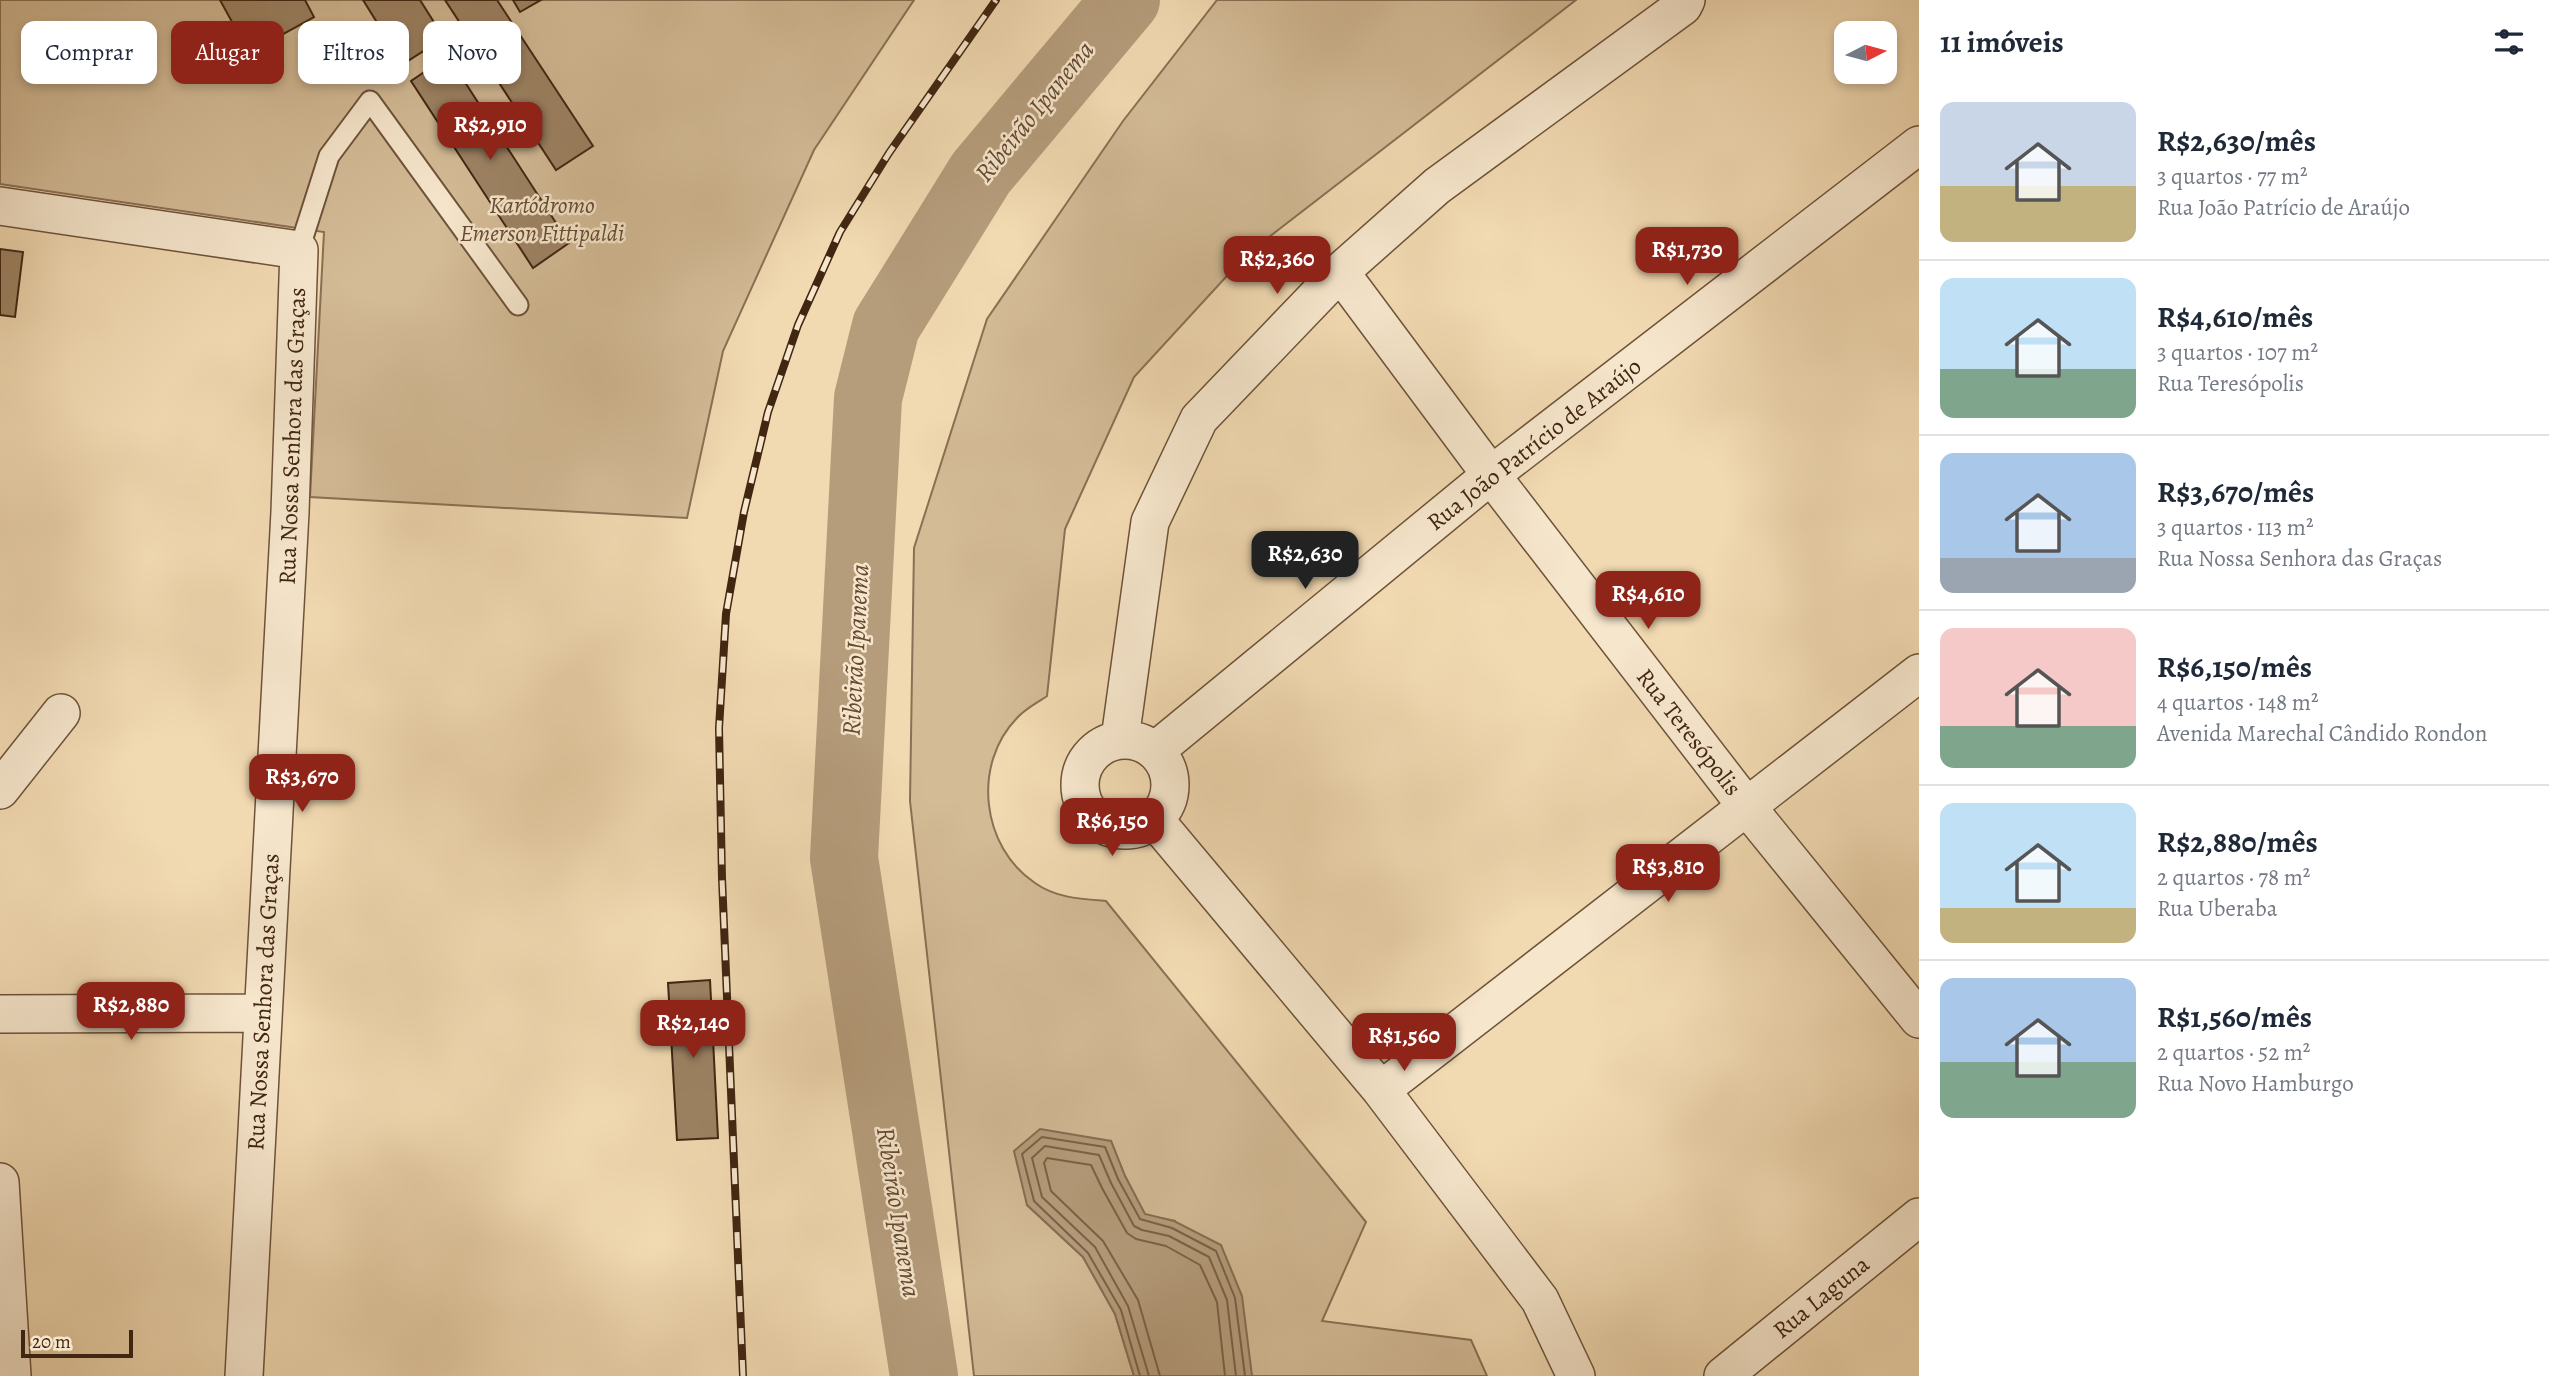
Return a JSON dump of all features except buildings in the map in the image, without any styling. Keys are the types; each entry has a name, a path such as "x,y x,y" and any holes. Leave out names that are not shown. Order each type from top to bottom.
{"street":[{"path":"1120,739 1150,522 1199,419 1340,272 1437,186 1683,6 1686,0"},
{"name":"Rua João Patrício de Araújo","path":"1155,751 1491,475 1919,145"},
{"path":"0,206 299,250"},
{"name":"Rua Nossa Senhora das Graças","path":"244,1376 290,512 299,250"},
{"name":"Rua Teresópolis","path":"1340,272 1491,475 1746,807 1919,1019"},
{"path":"1381,1090 1919,673"},
{"path":"0,790 61,713"},
{"path":"1120,739 1145,744 1155,751 1170,778 1170,793 1155,820 1141,828 1126,831 1111,829 1097,822 1086,810 1080,796 1079,780 1083,765 1093,752 1105,743 1120,739"},
{"path":"1155,820 1381,1090 1540,1300 1576,1376"},
{"path":"0,1014 262,1013"},
{"path":"0,1182 12,1376"},
{"name":"Rua Laguna","path":"1723,1376 1919,1217"}],"lane":[{"path":"299,250 330,156 370,101 518,305"}],"green space":[{"name":"Kartódromo Emerson Fittipaldi","path":"0,0 914,0 814,150 723,351 687,518 310,497 324,232 0,184"},
{"path":"1217,0 1576,0 1247,254 1134,377 1065,529 1047,696 1020,715 1003,737 993,758 989,804 994,827 1003,848 1017,867 1035,883 1060,895 1106,901 1366,1222 1322,1321 1471,1340 1487,1376 1252,1376 1175,1221 1145,1215 1111,1141 1027,1205 1083,1257 1115,1314 1134,1376 974,1376 910,801 914,548 987,319 1123,121"}],"water":[{"path":"1040,1129 1111,1141 1145,1214 1174,1221 1221,1245 1242,1296 1252,1376 1134,1376 1115,1314 1083,1257 1027,1205 1014,1151"}],"waterway":[{"name":"Ribeirão Ipanema","path":"924,1376 844,858 868,398 886,326 981,173 1126,0"}],"railway":[{"path":"743,1376 722,878 719,728 726,614 744,512 768,412 798,325 840,232 889,153 996,0"}]}
